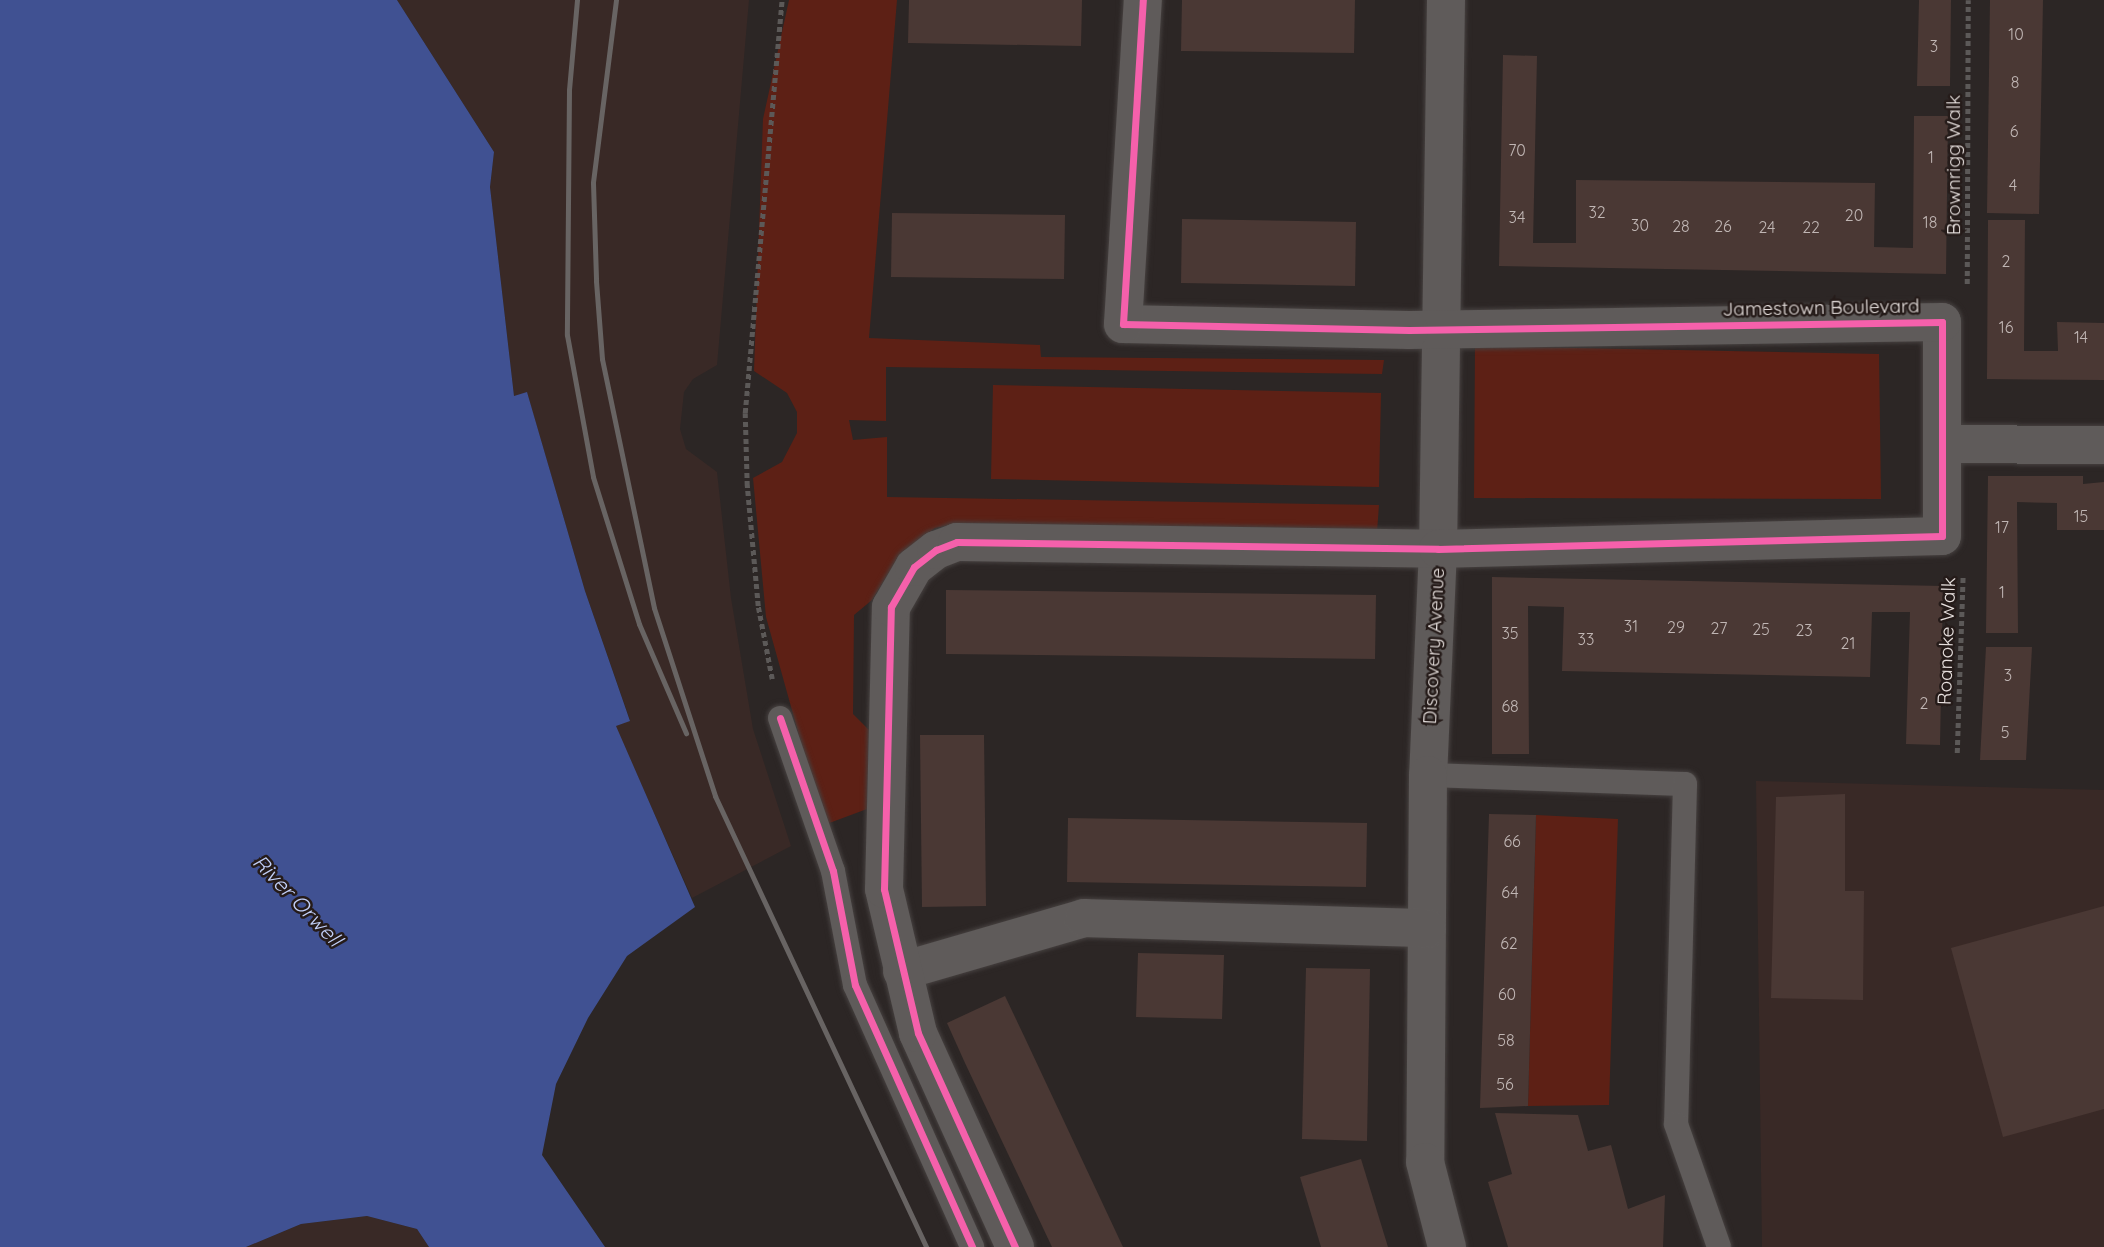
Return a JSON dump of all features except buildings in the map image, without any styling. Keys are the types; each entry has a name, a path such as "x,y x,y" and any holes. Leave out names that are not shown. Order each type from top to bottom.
{"street":[{"name":"Jamestown Boulevard","path":"1143,0 1123,324 1443,328 1942,322 1942,536"},
{"name":"Discovery Avenue","path":"1446,0 1438,549 1428,775 1424,1162 1447,1247"},
{"path":"1944,444 2104,445"},
{"path":"1015,1247 918,1033 884,889 884,728 891,607 914,567 936,550 957,542 1438,549 1942,536"},
{"path":"902,971 1084,918 1427,928"}],"lane":[{"path":"780,718 833,871 855,985 972,1247"},
{"path":"1428,775 1685,784 1676,1124 1719,1247"}],"path":[{"path":"780,718 758,606 747,486 746,414 782,0"}],"shaded area":[{"path":"397,0 749,0 717,365 693,379 684,392 680,429 686,449 717,472 731,598 753,729 791,846 692,898 615,726 630,720 585,591 527,393 514,396 490,187 494,152"},
{"path":"789,0 897,0 869,338 1040,345 1041,357 1384,360 1382,374 886,367 886,421 849,420 853,440 887,437 887,497 1379,505 1377,532 960,523 935,528 901,553 872,600 854,615 853,714 869,730 867,809 824,825 766,617 753,478 782,462 797,433 797,412 787,393 754,371 763,119"},
{"path":"1475,346 1879,354 1881,499 1474,498"},
{"path":"993,385 1381,393 1379,487 991,479"},
{"path":"1756,781 2104,790 2104,1247 1762,1247"},
{"path":"1536,815 1618,819 1609,1105 1528,1106"},
{"path":"367,1216 417,1229 429,1247 246,1247 301,1224"}],"water":[{"name":"River Orwell","path":"0,0 397,0 494,152 490,187 514,396 527,392 585,591 630,721 616,726 695,907 627,956 588,1018 556,1084 542,1155 605,1247 429,1247 417,1229 367,1216 301,1224 246,1247 0,1247"}],"railway":[{"path":"577,0 569,90 567,335 593,477 639,624 686,733"},
{"path":"616,0 593,183 596,281 602,359 654,608 715,796 926,1247"}],"cycle path":[{"path":"1015,1247 918,1033 884,889 891,607 914,567 936,550 957,542 1438,549 1942,536 1942,322 1409,330 1123,324 1143,0"},
{"path":"780,718 833,871 855,985 972,1247"}]}
